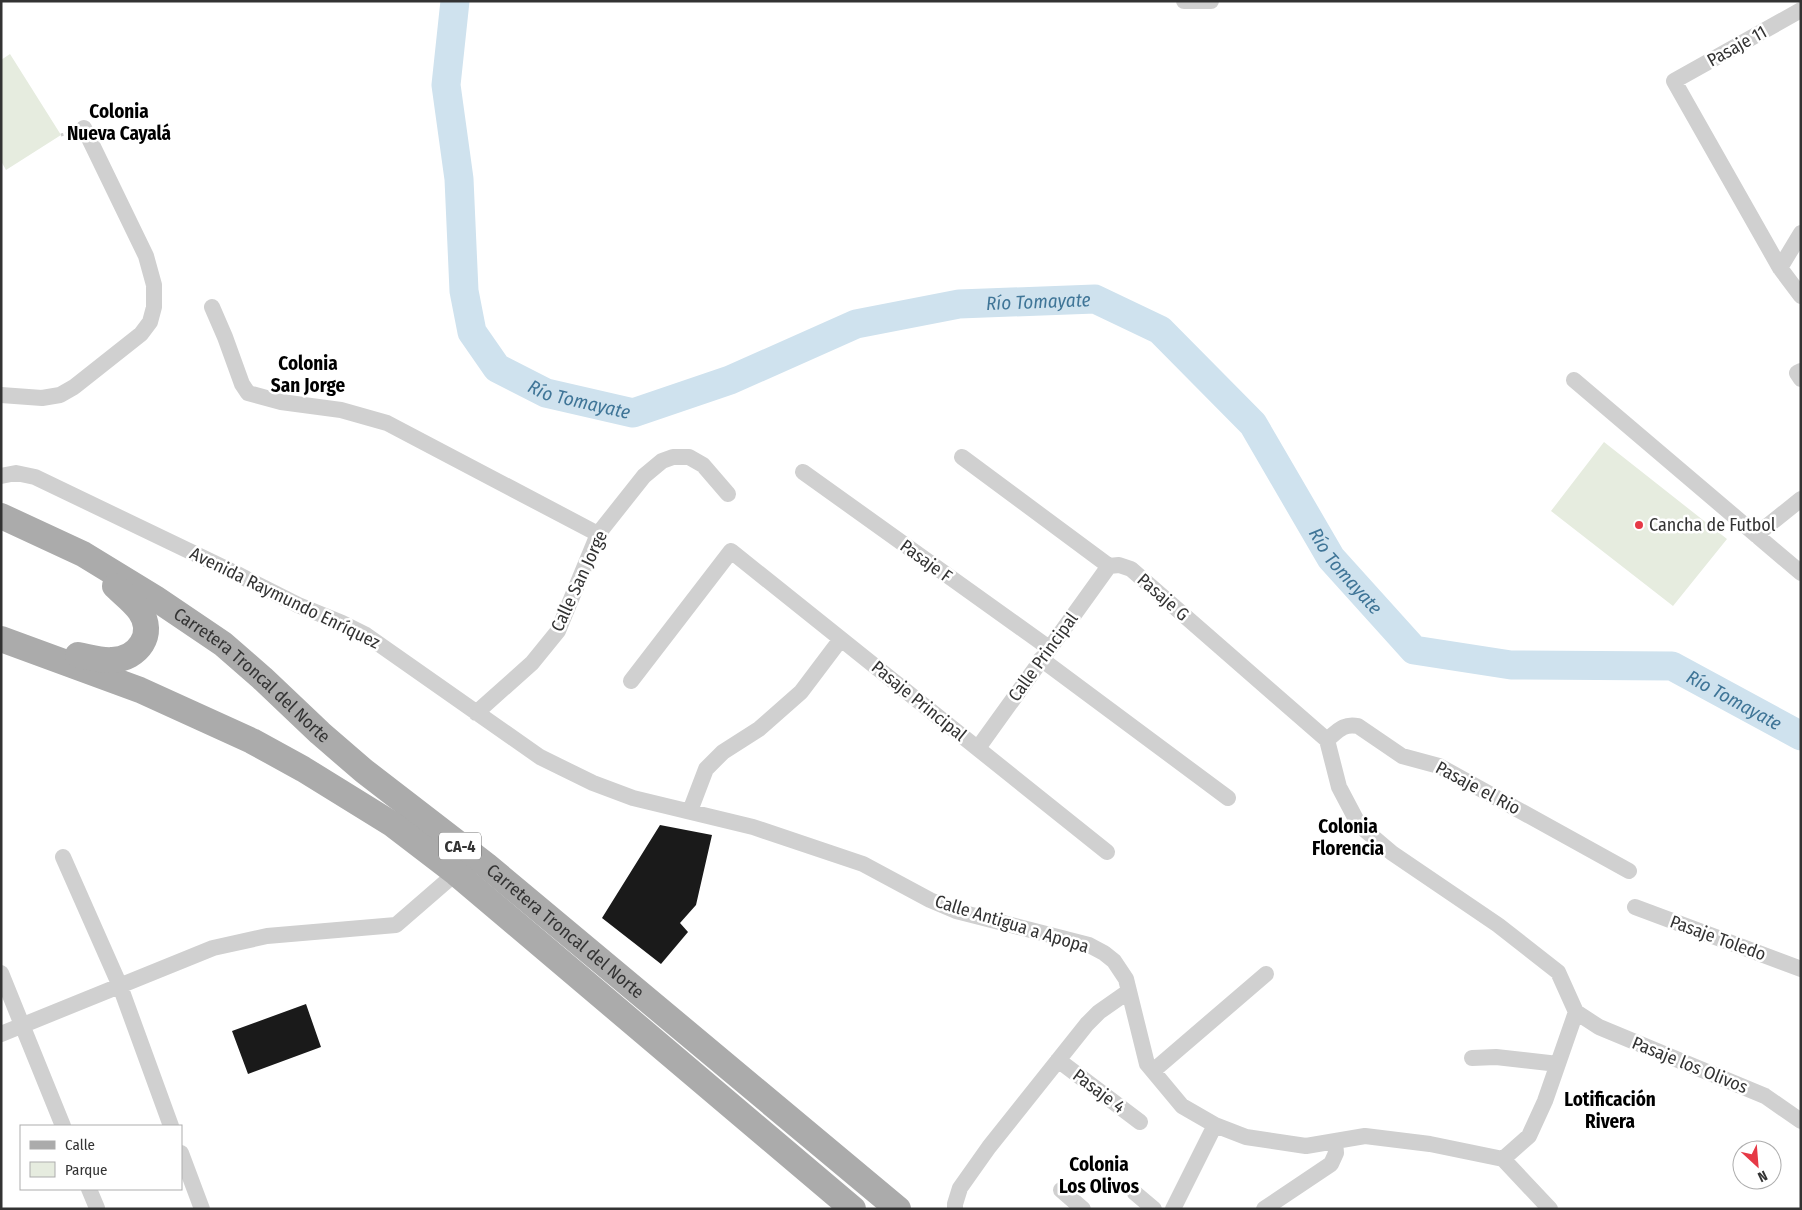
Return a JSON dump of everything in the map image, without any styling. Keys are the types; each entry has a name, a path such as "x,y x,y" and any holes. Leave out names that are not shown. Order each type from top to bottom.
{"main road":[{"name":"Carretera Troncal del Norte","path":"1,516 82,554 155,598 223,644 364,771 486,865 898,1209"},
{"path":"5,640 111,661 122,659 139,650 146,634 146,625 140,610 82,554"},
{"name":"Carretera Troncal del Norte","path":"5,640 140,690 252,741 303,769 392,824 456,873 853,1209"}],"street":[{"path":"1184,1 1211,1"},
{"name":"Pasaje 11","path":"1780,268 1674,81 1801,10"},
{"path":"1,395 42,398 60,394 74,387 141,334 150,322 154,307 154,286 146,256 84,128"},
{"path":"1801,233 1780,268 1801,296"},
{"path":"212,306 242,384 248,392 281,402 340,410 387,423 598,534"},
{"path":"1574,380 1801,573"},
{"name":"Calle San Jorge","path":"476,713 532,662 558,631 598,534 644,476 662,461 673,457 689,457 703,465 728,494"},
{"name":"Pasaje G","path":"962,457 1109,566 1119,565 1132,569 1327,740"},
{"name":"Pasaje F","path":"803,472 1045,654 1228,798"},
{"name":"Avenida Raymundo Enríquez","path":"1,476 16,473 35,477 298,605 366,635 540,757 593,783 633,798 690,811"},
{"path":"1756,535 1801,499"},
{"name":"Pasaje Principal","path":"631,681 731,551 1107,852"},
{"name":"Calle Principal","path":"978,748 1109,566"},
{"path":"690,811 706,769 722,752 760,729 801,692 841,639"},
{"name":"Pasaje el Rio","path":"1327,740 1342,727 1349,724 1358,726 1402,756 1439,766 1629,871"},
{"path":"1327,740 1339,787 1359,825 1392,853 1498,926 1558,972 1576,1012 1545,1101 1529,1136 1502,1159 1545,1207"},
{"name":"Calle Antigua a Apopa","path":"690,811 754,827 863,864 930,900 956,911 1089,945 1114,960 1126,979 1147,1064 1182,1106 1215,1125 1246,1137 1306,1146 1365,1136 1430,1144 1502,1159"},
{"path":"63,857 120,986 171,1125"},
{"path":"1,1034 213,948 267,936 396,925 456,873"},
{"name":"Pasaje Toledo","path":"1635,907 1801,968"},
{"path":"1,973 63,1125"},
{"path":"1153,1071 1266,974"},
{"path":"955,1209 960,1188 989,1147 1058,1060 1099,1012 1129,991"},
{"name":"Pasaje los Olivos","path":"1576,1012 1599,1027 1765,1096 1801,1121"},
{"path":"1472,1058 1496,1057 1558,1064"},
{"name":"Pasaje 4","path":"1058,1060 1140,1122"},
{"path":"1173,1209 1215,1125"},
{"path":"1264,1209 1331,1164 1336,1153 1335,1141"},
{"path":"182,1156 202,1209"},
{"path":"89,1190 97,1208"},
{"path":"1061,1190 1083,1209"},
{"path":"1135,1193 1154,1209"}],"green space":[{"path":"10,54 61,135 6,170 1,161 1,60"},
{"name":"Cancha de Futbol","path":"1604,442 1727,539 1673,606 1551,511"}],"building":[{"path":"660,825 712,835 696,905 680,923 688,932 661,964 602,918"},
{"path":"306,1004 321,1047 248,1074 232,1031"}],"waterway":[{"name":"Río Tomayate","path":"455,1 446,85 459,179 464,291 472,332 497,368 546,393 633,413 730,380 856,324 959,304 1095,299 1160,330 1253,424 1331,558 1414,650 1511,665 1672,666 1801,736"}],"place":[{"name":"Cancha de Futbol","path":"1639,525"}],"district":[{"name":"Colonia Nueva Cayalá","path":"119,122"},
{"name":"Colonia San Jorge","path":"308,374"},
{"name":"Colonia Florencia","path":"1348,837"},
{"name":"Lotificación Rivera","path":"1610,1110"},
{"name":"Colonia Los Olivos","path":"1099,1175"}]}
